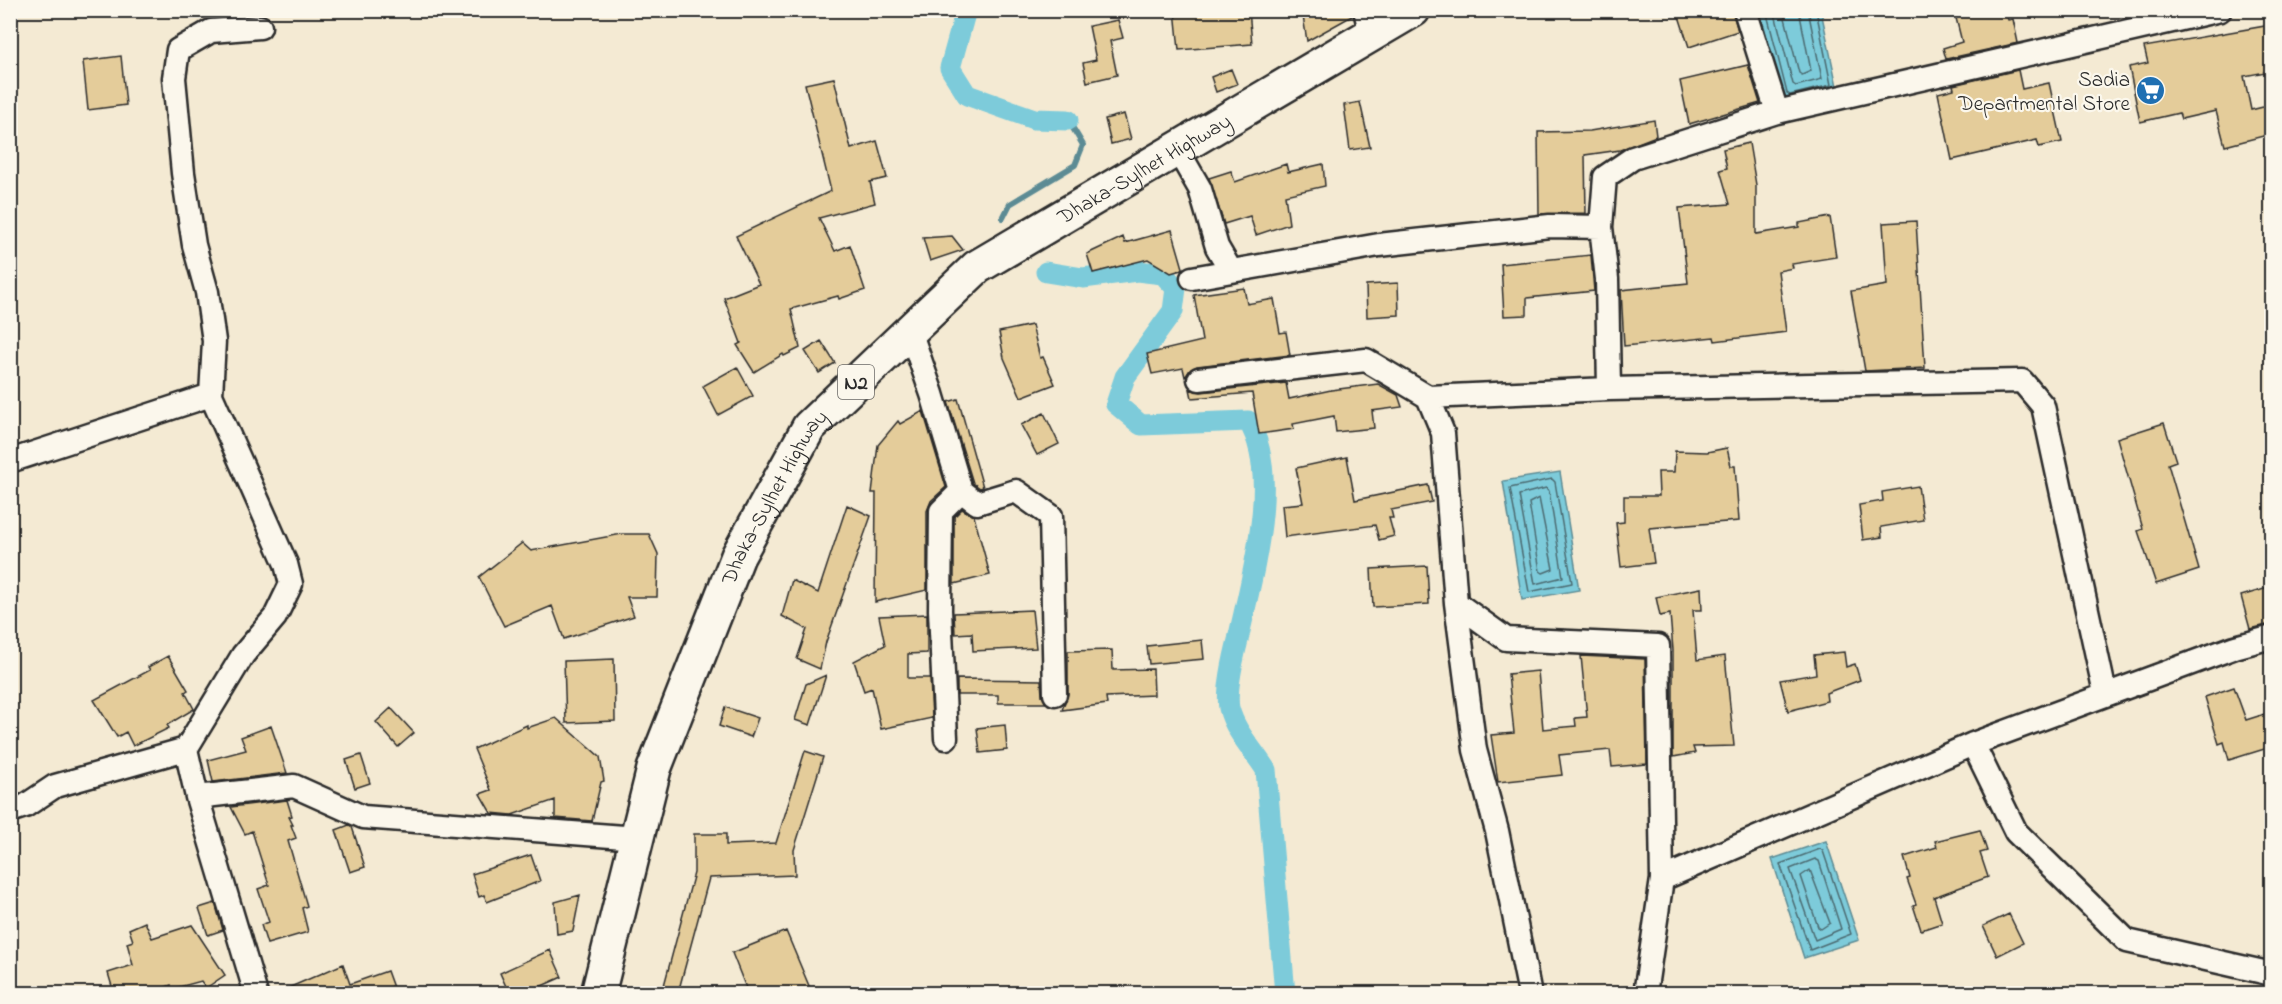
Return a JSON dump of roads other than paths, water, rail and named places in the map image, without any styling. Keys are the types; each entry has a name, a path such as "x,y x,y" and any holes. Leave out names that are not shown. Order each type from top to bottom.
{"highway":[{"name":"Dhaka-Sylhet Highway","path":"598,993 654,769 738,556 809,427 977,267 1177,148 1368,23 1413,10"}],"street":[{"path":"1745,10 1777,112"},
{"path":"1609,389 1607,279 1601,227 1605,177 1634,158 1777,112 2220,10"},
{"path":"10,811 25,806 55,786 186,749 243,655 275,617 291,584 286,564 211,395 214,341 207,292 194,245 183,173 174,78 178,50 211,31 260,27"},
{"path":"1177,148 1200,189 1217,247 1231,271"},
{"path":"1192,278 1378,245 1550,226 1601,227"},
{"path":"910,331 962,491 976,503 1016,491 1051,516 1055,694"},
{"path":"1199,380 1366,360 1428,397 1609,389 2022,381 2043,406 2105,693"},
{"path":"10,460 211,395"},
{"path":"1428,397 1443,433 1456,603 1475,750 1497,831 1530,993"},
{"path":"946,738 940,610 941,511 962,491"},
{"path":"1456,603 1506,639 1658,646 1662,879 1645,993"},
{"path":"1662,879 1973,744 2235,646 2271,637"},
{"path":"1973,744 2016,832 2127,941 2271,974"},
{"path":"186,749 197,797 256,993"},
{"path":"197,797 294,786 363,817 637,838"}],"water":[{"path":"1760,11 1821,11 1838,91 1784,102"},
{"path":"1560,472 1579,590 1522,600 1503,481"},
{"path":"1826,841 1859,940 1804,958 1772,859"}],"waterway":[{"path":"966,10 950,68 967,95 1034,119 1068,120"},
{"path":"1003,218 1010,204 1075,165 1083,145 1068,120"},
{"path":"1046,272 1083,278 1137,271 1163,274 1176,288 1173,311 1125,377 1116,404 1141,425 1248,421 1258,443 1263,469 1261,528 1229,683 1228,701 1235,725 1266,770 1285,994"}],"place":[{"name":"Sadia Departmental Store","path":"2151,91"}]}
